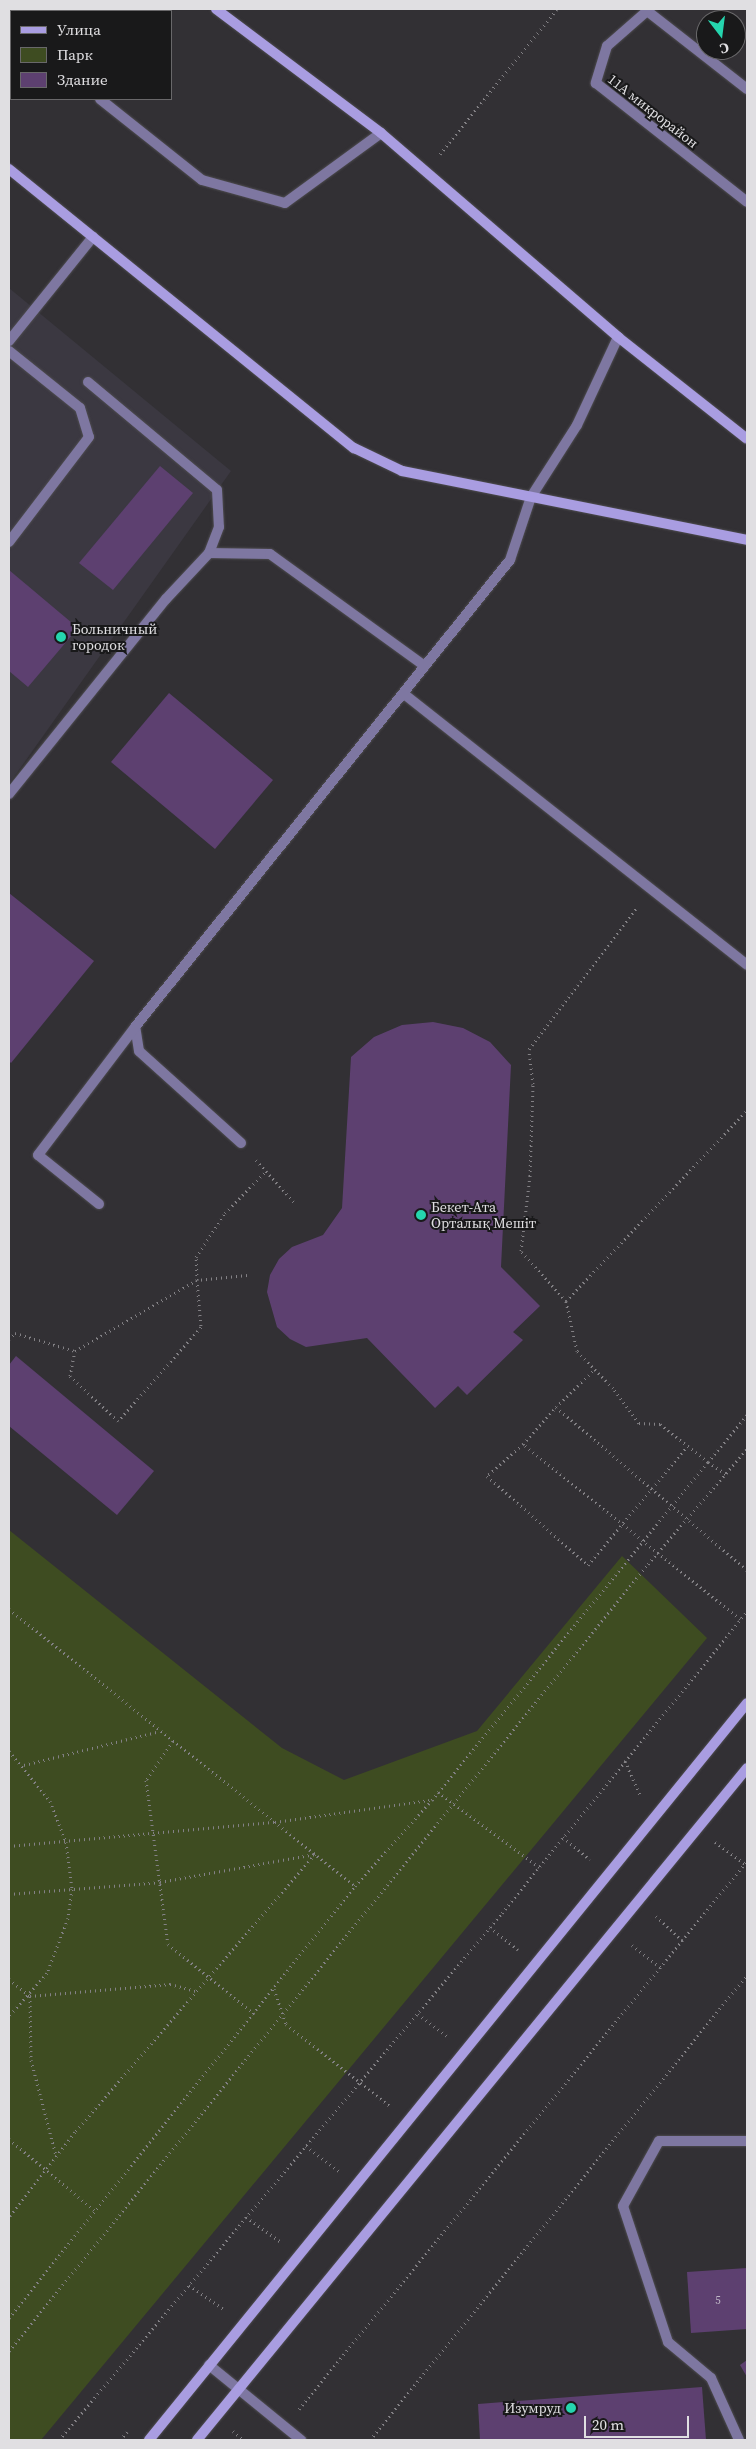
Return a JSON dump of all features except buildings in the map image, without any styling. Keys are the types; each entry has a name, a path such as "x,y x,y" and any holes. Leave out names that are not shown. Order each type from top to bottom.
{"main road":[{"path":"216,9 381,133 618,337 747,439"},
{"path":"9,169 354,448 402,471 747,540"},
{"path":"149,2440 747,1703"},
{"path":"197,2440 747,1768"}],"lane":[{"name":"11А микрорайон","path":"747,89 647,11 607,46 596,83 747,202"},
{"path":"101,100 202,180 285,203 381,133"},
{"path":"9,341 93,237"},
{"path":"98,1204 38,1155 135,1027 510,560 531,497 577,425 618,337"},
{"path":"9,351 80,408 89,437 9,542"},
{"path":"9,794 166,599 209,553 219,527 217,490 88,382"},
{"path":"209,553 270,554 425,666"},
{"path":"404,694 747,965"},
{"path":"135,1027 139,1051 241,1143"},
{"path":"739,2440 711,2378 668,2342 622,2206 659,2141 747,2141"},
{"path":"209,2365 301,2440"}],"path":[{"path":"426,172 557,9"},
{"path":"651,889 529,1049 533,1084 530,1176 521,1251 566,1301 577,1351 595,1369 639,1423 660,1424 686,1448 726,1474"},
{"path":"566,1301 747,1110"},
{"path":"241,1143 294,1202"},
{"path":"75,1351 70,1376 118,1420 201,1328 196,1257 225,1213 266,1171"},
{"path":"9,1339 15,1333 75,1351 198,1280 246,1275"},
{"path":"595,1369 556,1407 523,1444 487,1476 588,1565 624,1525 686,1448"},
{"path":"556,1407 670,1508 747,1570"},
{"path":"9,2318 355,1886 432,1800 747,1415"},
{"path":"523,1444 644,1540 657,1554 740,1619"},
{"path":"9,2352 657,1554 747,1449"},
{"path":"9,1609 355,1886"},
{"path":"59,2440 418,2014 747,1611"},
{"path":"24,1765 160,1731"},
{"path":"173,1741 146,1780 168,1944 254,2014"},
{"path":"9,1752 24,1765 50,1801 66,1842 72,1889 60,1946 30,1996 9,2016"},
{"path":"438,1792 539,1867"},
{"path":"9,1846 153,1835 275,1822 432,1800"},
{"path":"563,1837 591,1860"},
{"path":"285,2426 746,1862 713,1841"},
{"path":"9,1894 160,1882 315,1854"},
{"path":"9,2217 56,2156 315,1854"},
{"path":"654,1914 683,1941"},
{"path":"490,1927 518,1950"},
{"path":"630,1944 661,1968"},
{"path":"370,2440 747,1974"},
{"path":"9,1979 30,1996 170,1984 197,1991"},
{"path":"274,1988 286,2024 392,2107"},
{"path":"30,1996 32,2060 56,2156"},
{"path":"418,2014 448,2038"},
{"path":"9,2139 95,2211"},
{"path":"306,2146 340,2172"},
{"path":"246,2217 281,2243"},
{"path":"189,2285 226,2310"},
{"path":"232,2430 244,2440"}],"shaded area":[{"name":"Больничный городок","path":"9,288 231,471 9,784"}],"green space":[{"path":"9,1530 282,1748 344,1780 477,1731 622,1556 707,1638 41,2440 9,2440"}],"place":[{"name":"Больничный городок","path":"61,637"},
{"name":"Бекет-Ата Орталық Мешіт","path":"421,1215"},
{"name":"Изумруд","path":"571,2408"}]}
